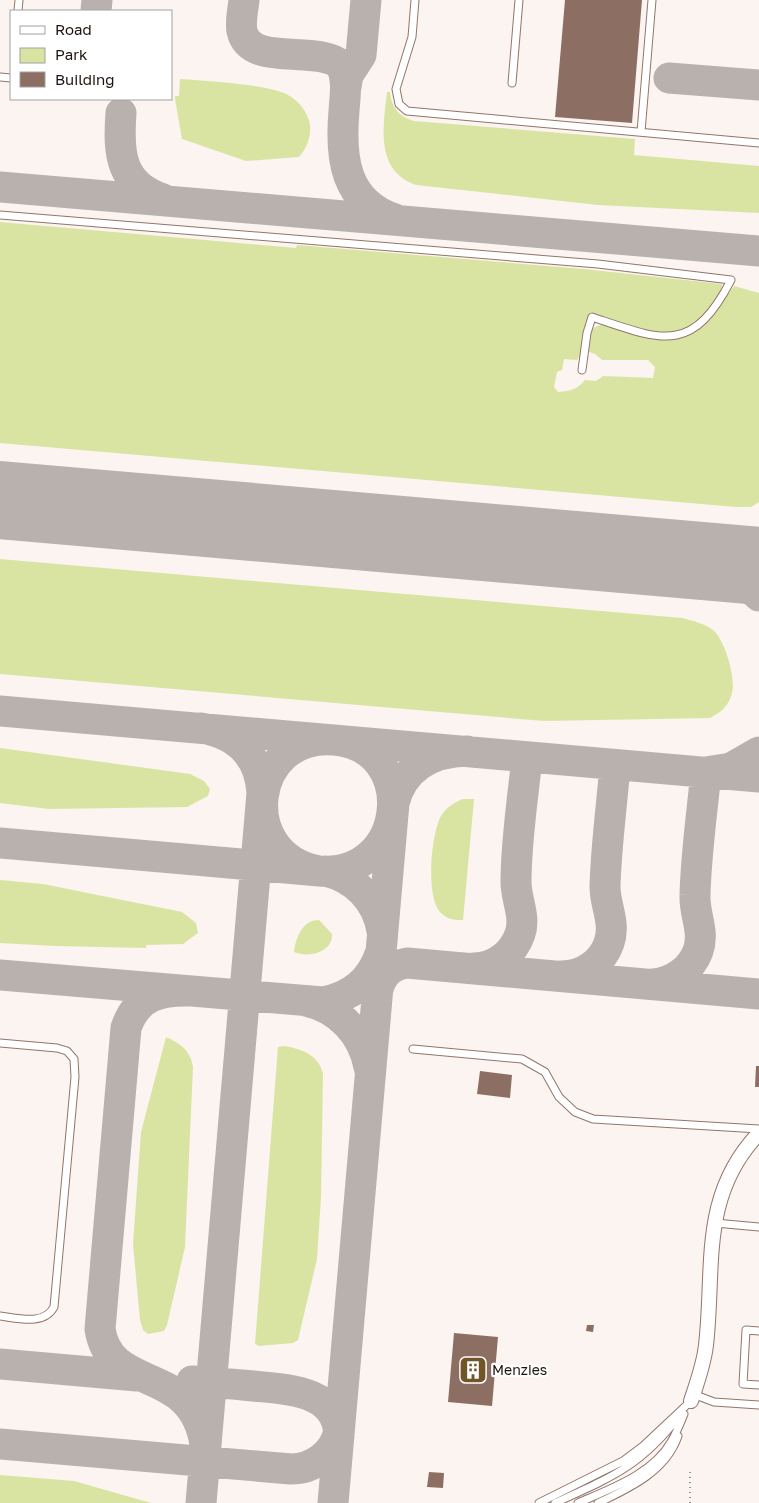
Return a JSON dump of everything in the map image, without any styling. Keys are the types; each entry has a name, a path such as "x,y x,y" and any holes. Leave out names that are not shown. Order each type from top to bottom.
{"street":[{"path":"692,1397 706,1347 714,1222 721,1194 732,1166 759,1131"}],"lane":[{"path":"415,0 412,37 396,90 399,104 407,111 759,143"},
{"path":"512,83 519,0"},
{"path":"641,132 652,0"},
{"path":"0,215 598,264 731,280 720,299 702,322 690,332 676,336 644,334 592,317 587,333 582,370"},
{"path":"0,1043 64,1050 74,1059 75,1077 54,1307 49,1315 41,1319 0,1316"},
{"path":"414,1049 522,1059 545,1072 559,1097 576,1112 593,1119 759,1131"},
{"path":"714,1222 759,1226"},
{"path":"759,1331 746,1330 743,1384 759,1385"},
{"path":"692,1397 714,1402 759,1405"},
{"path":"539,1503 623,1461 643,1446 692,1397"},
{"path":"555,1503 632,1465 651,1450 692,1397"},
{"path":"578,1503 615,1486 651,1464 670,1444 692,1397"},
{"path":"598,1503 639,1482 672,1453 692,1397"}],"path":[{"path":"690,1471 690,1503"}],"green space":[{"path":"180,79 266,88 288,95 302,107 309,120 310,134 304,150 299,157 246,161 182,139 175,99 175,96 179,96"},
{"path":"387,92 390,92 392,102 397,111 404,117 414,121 635,139 634,155 759,166 759,213 598,205 416,185 403,178 388,159 384,133"},
{"path":"0,222 296,248 297,245 584,269 722,284 719,295 707,311 695,323 681,329 666,332 651,331 636,328 590,312 580,356 577,360 564,359 562,370 557,372 554,387 558,392 574,389 585,380 596,381 603,376 653,378 655,367 648,360 602,360 595,354 587,351 589,334 595,327 606,325 652,338 671,340 681,338 690,335 705,324 734,286 759,293 759,502 751,507 736,507 0,443"},
{"path":"0,559 682,618 707,626 718,636 726,651 731,669 732,693 729,702 724,708 710,718 544,721 0,674"},
{"path":"0,748 190,774 204,781 210,789 208,796 187,807 49,809 0,803"},
{"path":"463,799 474,799 463,920 457,920 445,916 437,907 433,896 431,868 434,839 440,818 450,806"},
{"path":"0,880 43,884 182,912 196,923 198,933 183,944 146,945 146,948 0,943"},
{"path":"319,920 332,934 328,946 324,950 312,954 294,952 296,941 304,926"},
{"path":"166,1037 184,1048 190,1056 193,1067 185,1247 167,1325 164,1331 148,1334 143,1330 140,1320 133,1244 141,1132"},
{"path":"284,1046 309,1054 318,1062 323,1074 321,1197 317,1259 298,1340 293,1343 259,1346 255,1344 278,1047"},
{"path":"0,1475 74,1481 151,1503 0,1503"}],"building":[{"path":"565,0 642,0 632,123 555,117"},
{"path":"756,1066 759,1066 759,1087 755,1087"},
{"path":"480,1071 512,1075 510,1098 477,1094"},
{"path":"587,1325 594,1325 593,1332 586,1331"},
{"name":"Menzies","path":"454,1333 498,1337 492,1406 448,1402"},
{"path":"429,1472 444,1473 443,1488 427,1487"}],"taxiway":[{"path":"96,10 97,0"},
{"path":"244,0 241,19 242,31 248,42 257,49 317,56 330,59 341,65 345,76 346,88 343,145 349,176 355,189 365,201 378,211 395,219"},
{"path":"346,87 348,75 361,55 366,0"},
{"path":"669,78 759,85"},
{"path":"121,113 120,141 125,166 130,176 138,185 149,193 163,199"},
{"path":"0,187 759,251"},
{"path":"708,562 738,561 759,554"},
{"path":"665,558 703,566 727,574 749,587 759,596"},
{"path":"0,711 759,777"},
{"path":"201,728 225,735 236,741 244,749 257,768 262,793 201,1503"},
{"path":"0,843 319,871 349,868 371,854 386,834 392,811 391,786 380,764 362,748 334,740 306,743 284,755 270,774 263,797 264,821 274,843 292,860 319,871"},
{"path":"333,1503 394,803 398,790 404,780 421,764 442,754 467,751"},
{"path":"654,984 668,981 686,969 695,958 700,944 695,895 706,772 731,768 759,752"},
{"path":"474,968 489,966 508,954 517,941 522,927 516,889 516,866 527,757"},
{"path":"562,976 577,974 591,967 602,957 611,936 611,922 605,887 615,765"},
{"path":"325,871 346,879 363,892 375,910 382,931"},
{"path":"0,975 323,1002 333,1000 359,986 371,972 380,954"},
{"path":"377,994 380,982 386,973 400,964 407,963 759,994"},
{"path":"192,991 170,992 152,997 137,1008 126,1028 100,1329 107,1350 119,1363 134,1373 169,1389 185,1401 197,1418 205,1444"},
{"path":"306,1001 318,1004 329,1010 348,1024 361,1044 369,1067"},
{"path":"0,1364 137,1376"},
{"path":"192,1381 280,1389 308,1395 330,1409 336,1421 339,1436"},
{"path":"0,1444 291,1469 307,1466 321,1459 332,1447 339,1431"}],"runway":[{"path":"0,500 759,566"}],"place":[{"name":"Menzies","path":"473,1370"}]}
